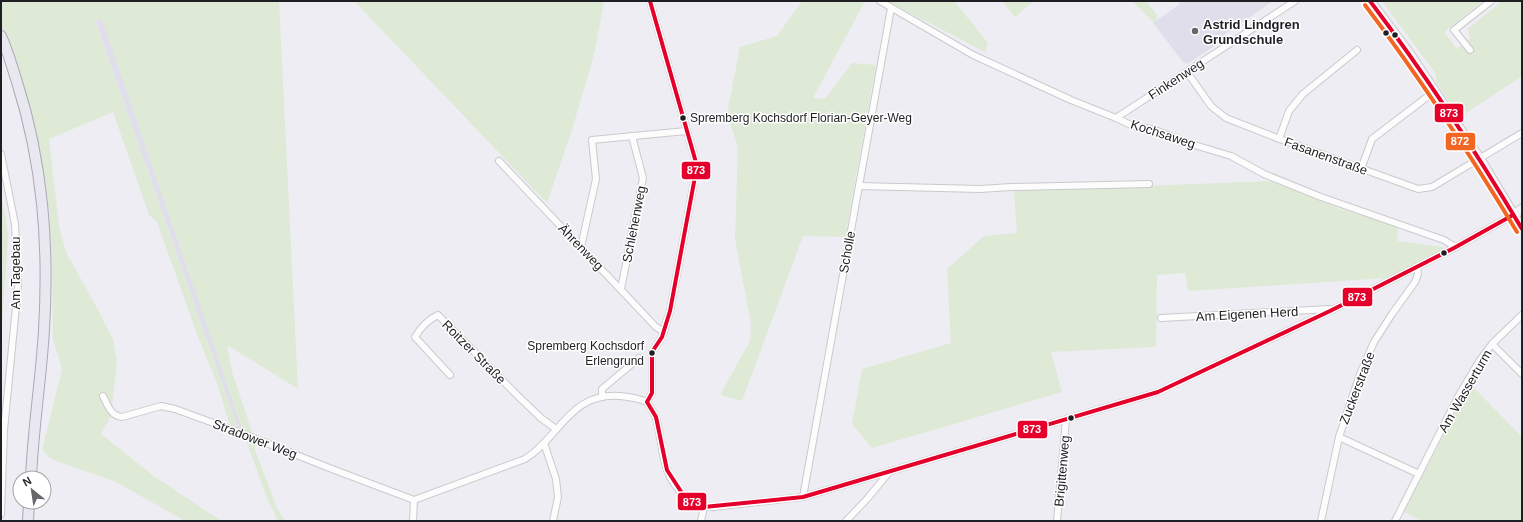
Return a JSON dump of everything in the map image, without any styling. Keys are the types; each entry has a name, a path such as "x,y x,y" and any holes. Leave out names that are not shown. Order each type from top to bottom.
{"main road":[{"path":"1,36 32,135 39,175 45,226 46,279 44,331 32,470"},
{"path":"28,521 29,510"}],"street":[{"path":"647,402 652,392 652,352 664,332 670,311 697,166 650,1"},
{"name":"Kochsaweg","path":"880,1 973,55 1064,97 1131,125 1155,130 1188,143 1231,156 1271,177 1380,218 1444,240 1454,248"},
{"name":"Finkenweg","path":"1116,118 1295,1"},
{"path":"1370,1 1410,53 1480,159 1522,229"},
{"path":"1470,50 1454,30 1491,1"},
{"name":"Scholle","path":"803,497 891,8"},
{"path":"1280,139 1289,112 1303,94 1357,50"},
{"name":"Fasanenstraße","path":"1187,72 1211,106 1226,118 1360,169 1418,189 1432,187 1522,133"},
{"path":"1360,169 1372,139 1435,91"},
{"path":"581,247 596,179 592,140 686,131"},
{"name":"Schlehenweg","path":"621,289 643,178 632,136"},
{"name":"Am Tagebau","path":"1,154 15,224 18,286 4,430 1,514"},
{"name":"Ährenweg","path":"499,161 656,327 664,332"},
{"path":"859,186 980,189 1149,184"},
{"path":"412,521 414,500 525,459 537,452 556,429 580,406 593,399 612,395 633,397 647,402 656,417 667,470 682,493 690,501 704,507 803,497 1158,392 1334,309 1454,248 1522,209"},
{"name":"Zuckerstraße","path":"1321,521 1339,437 1360,374 1374,342 1415,282 1418,274 1417,267"},
{"name":"Am Eigenen Herd","path":"1161,318 1334,309"},
{"name":"Roitzer Straße","path":"450,375 415,337 420,328 429,319 438,315 524,402 541,418 556,429"},
{"name":"Am Wasserturm","path":"1395,521 1459,396 1480,360 1492,344 1522,315"},
{"path":"1492,344 1522,374"},
{"path":"602,397 602,389 639,358"},
{"name":"Stradower Weg","path":"103,396 110,411 117,416 122,417 162,406 175,409 414,500"},
{"name":"Brigittenweg","path":"1057,521 1066,420"},
{"path":"1339,437 1419,474"},
{"path":"544,443 556,479 558,497 553,521"},
{"path":"846,521 867,499 890,471"},
{"path":"701,521 704,507"}],"shaded area":[{"name":"Astrid Lindgren Grundschule","path":"1178,1 1273,1 1217,40 1219,43 1187,64 1183,62 1153,23 1180,4"},
{"path":"102,19 243,431 238,429 95,20"}],"green space":[{"path":"1,1 279,1 298,389 227,345 232,372 253,435 243,431 102,19 95,21 238,429 230,425 217,383 198,337 157,222 149,215 113,112 49,139 59,226 66,252 113,339 117,362 112,407 114,410 101,434 155,477 221,521 185,521 116,482 51,459 42,450 62,369 53,339 52,263 49,209 38,143 23,81 1,25"},
{"path":"354,1 604,1 595,51 572,130 547,203"},
{"path":"802,1 865,1 813,98 825,99 852,63 876,65 845,237 803,236 742,401 720,395 750,341 751,325 735,238 738,147 727,114 740,47 777,36"},
{"path":"887,1 954,1 988,43 985,52"},
{"path":"1002,1 1034,1 1015,17"},
{"path":"1132,1 1146,1 1157,15 1156,22 1152,21"},
{"path":"1382,1 1483,1 1444,32 1457,49 1470,39 1468,29 1502,1 1522,1 1522,76 1460,117 1436,82 1436,74"},
{"path":"1271,181 1343,210 1397,226 1398,241 1443,247 1444,250 1387,278 1188,291 1185,273 1157,275 1156,347 1051,352 1062,392 872,448 852,424 862,369 951,343 947,269 984,236 1017,233 1014,191"},
{"path":"1,191 8,234 1,342"},
{"path":"1470,384 1522,437 1522,521 1422,521 1404,512"},
{"path":"245,437 255,441 255,450 277,508 285,521 278,521 267,498"}],"transit line":[{"name":"873","path":"650,1 697,166 670,311 662,337 652,352 652,393 647,402 656,417 667,470 682,493 690,501 704,507 803,497 1158,392 1330,311 1454,248 1513,215"},
{"name":"873","path":"1370,1 1449,113 1522,229"},
{"name":"872","path":"1365,5 1444,117 1517,232"}],"place":[{"name":"Astrid Lindgren Grundschule","path":"1195,31"},
{"name":"Spremberg Kochsdorf Florian-Geyer-Weg","path":"683,118"},
{"name":"Spremberg Kochsdorf Erlengrund","path":"652,353"}]}
